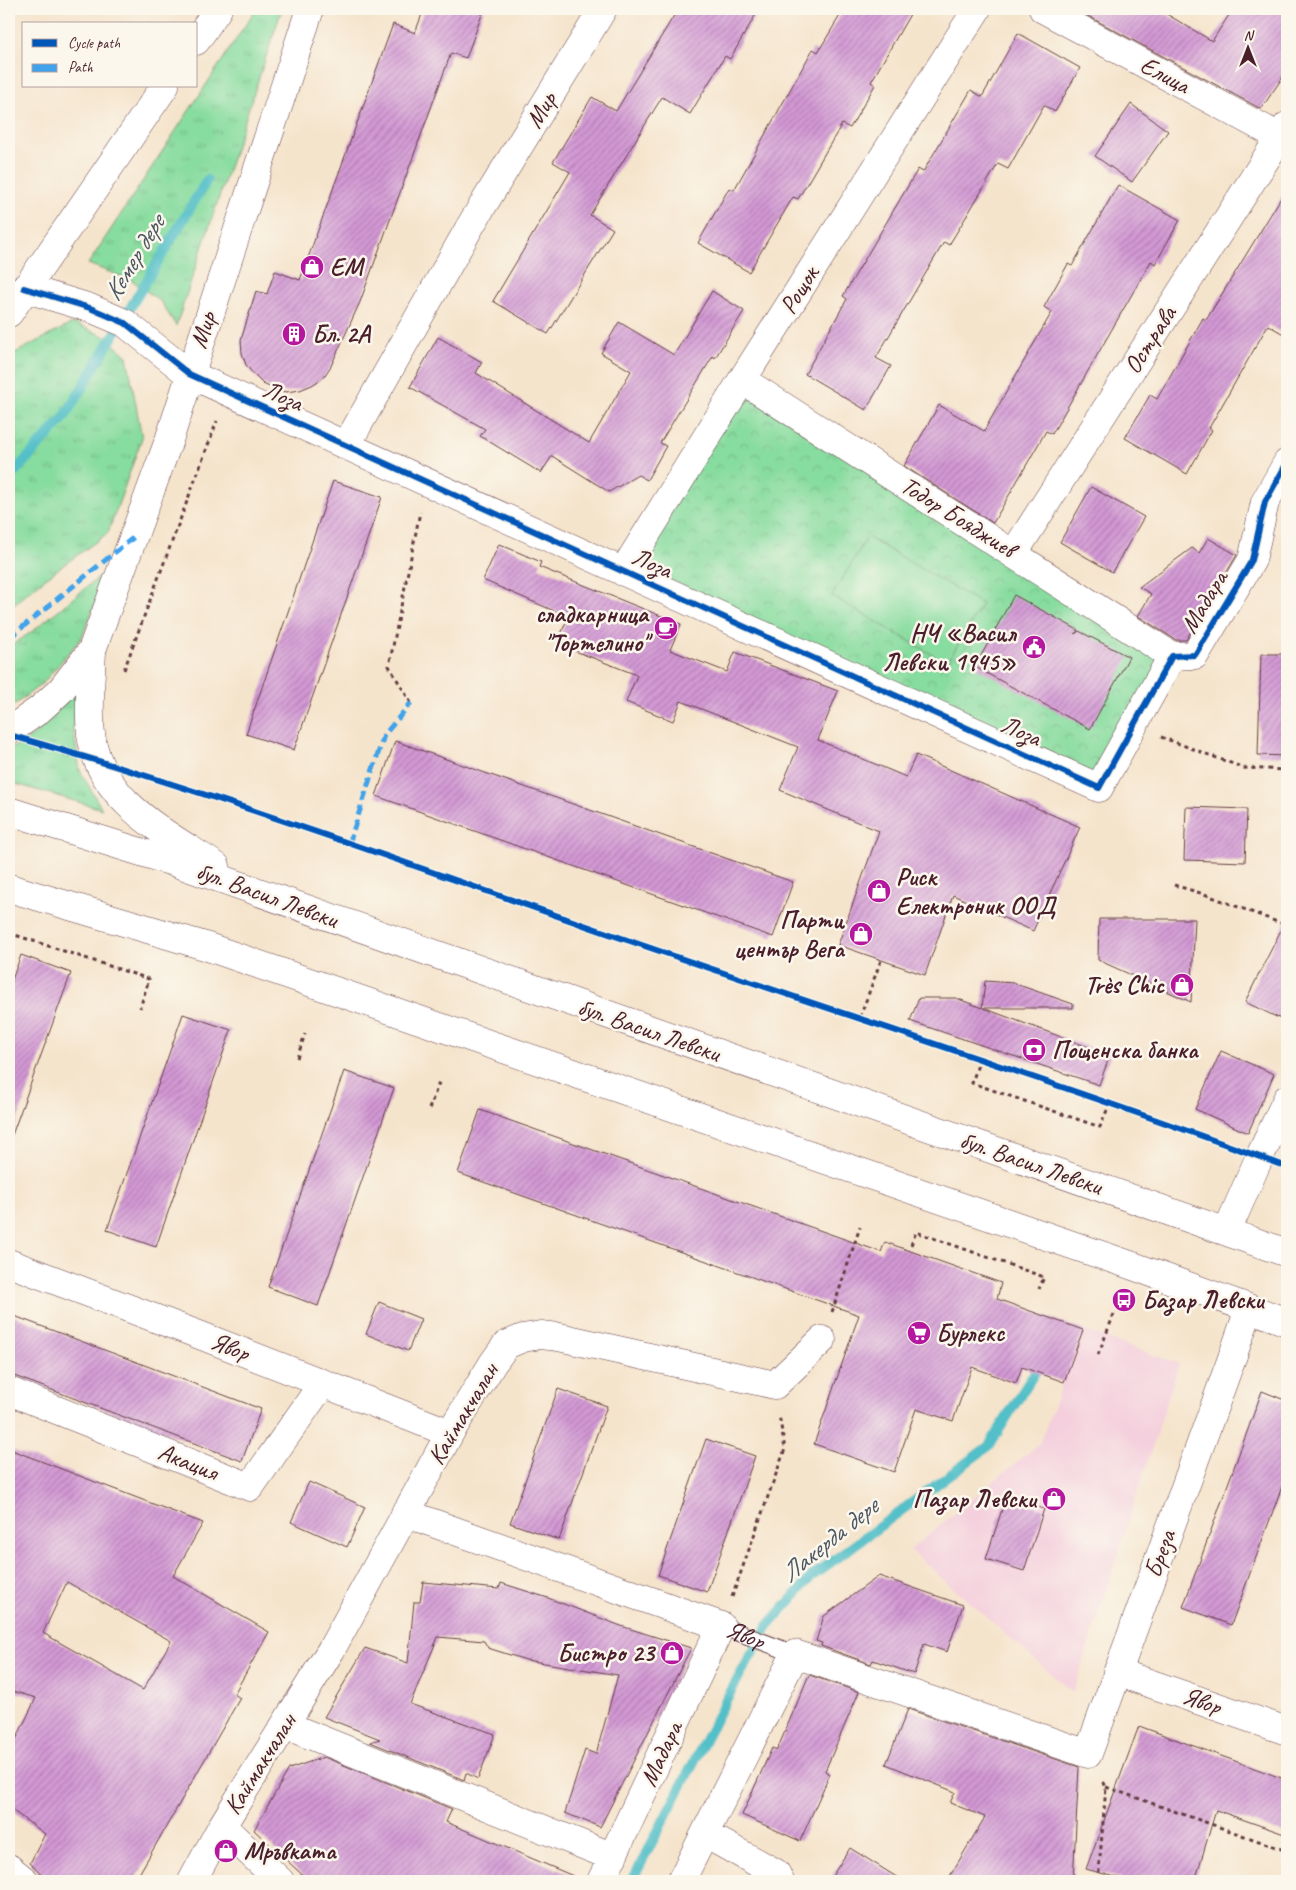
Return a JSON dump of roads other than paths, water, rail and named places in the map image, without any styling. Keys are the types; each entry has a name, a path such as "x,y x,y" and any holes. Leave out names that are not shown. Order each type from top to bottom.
{"main road":[{"path":"198,38 218,9"},
{"name":"Мир","path":"92,650 138,528 168,440 310,9"},
{"name":"Мир","path":"346,446 472,223 603,9"},
{"name":"Рощок","path":"624,572 742,380 977,9"},
{"name":"Елица","path":"1043,9 1285,135"},
{"path":"9,313 16,296 164,88"},
{"name":"Острава","path":"1014,553 1285,135"},
{"name":"Лоза","path":"16,296 90,308 125,323 189,374 1099,788"},
{"name":"Тодор Бояджиев","path":"742,380 1172,656"},
{"name":"Мадара","path":"1099,788 1172,656 1195,655 1243,576 1252,560 1265,502 1287,463"},
{"path":"9,731 39,710 61,690 92,650"},
{"path":"92,650 91,736 97,760 106,776 128,806 146,821 260,894"},
{"name":"бул. Васил Левски","path":"9,811 114,842 1287,1252"},
{"path":"12,895 205,946 1134,1266 1287,1322"},
{"path":"1227,1231 1287,1099"},
{"name":"Явор","path":"9,1263 450,1433"},
{"name":"Бреза","path":"1088,1754 1249,1309"},
{"name":"Каймакчалан","path":"192,1881 222,1826 330,1650 450,1433 493,1362 506,1345 523,1338 541,1335 559,1337 774,1385 822,1340"},
{"name":"Акация","path":"9,1391 250,1487 323,1383"},
{"name":"Явор","path":"405,1513 729,1628"},
{"name":"Мадара","path":"602,1881 729,1628"},
{"path":"682,1881 705,1834 786,1651"},
{"name":"Явор","path":"786,1651 1088,1754"},
{"name":"Явор","path":"1117,1672 1287,1731"},
{"path":"285,1725 613,1857"},
{"path":"222,1826 280,1881"},
{"path":"705,1834 776,1873 780,1881"},
{"path":"9,1868 25,1881"}],"lane":[{"name":"Явор","path":"729,1628 786,1651"}],"waterway":[{"name":"Кемер дере","path":"9,478 64,418 207,180"},
{"name":"Лакерда дере","path":"632,1881 726,1700 767,1627 811,1577 989,1446 1035,1372"}],"place":[{"name":"ЕМ","path":"312,267"},
{"name":"Бл. 2А","path":"294,334"},
{"name":"сладкарница \"Тортелино\"","path":"666,628"},
{"name":"НЧ «Васил Левски 1945»","path":"1034,647"},
{"name":"Риск Електроник ООД","path":"879,891"},
{"name":"Парти център Вега","path":"861,934"},
{"name":"Très Chic","path":"1182,985"},
{"name":"Пощенска банка","path":"1034,1050"},
{"name":"Базар Левски","path":"1124,1300"},
{"name":"Бурлекс","path":"919,1333"},
{"name":"Пазар Левски","path":"1054,1499"},
{"name":"Бистро 23","path":"672,1653"},
{"name":"Мръвката","path":"226,1851"}]}
